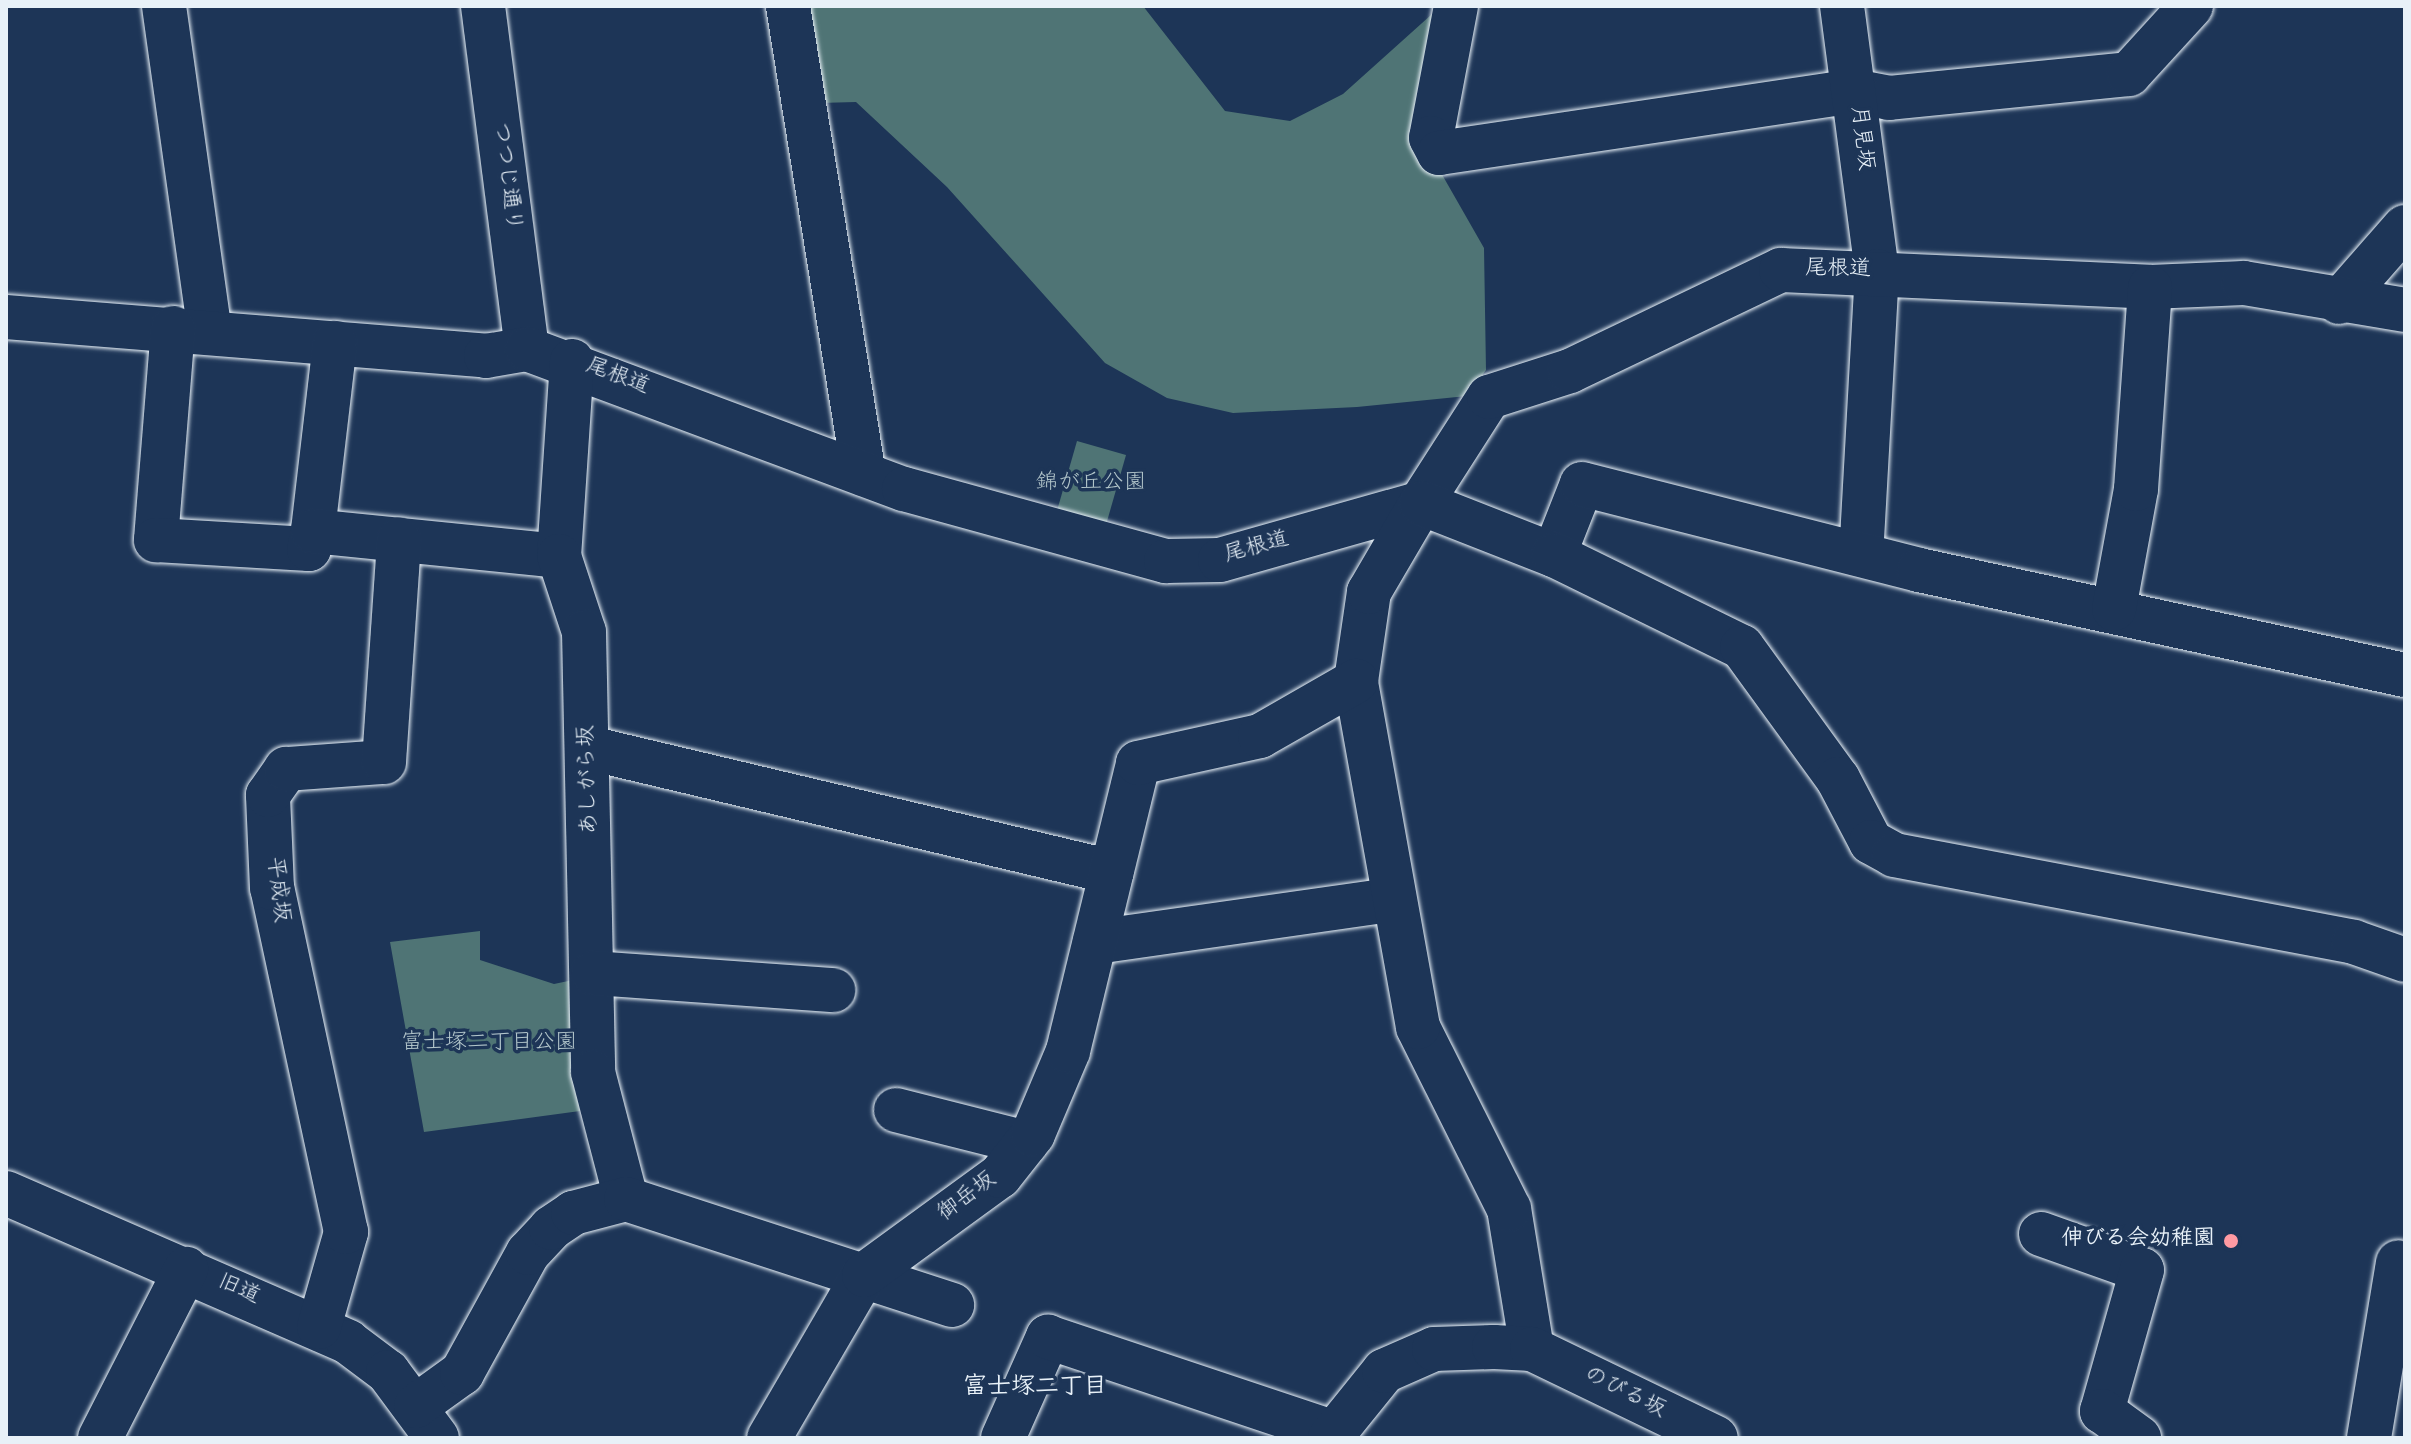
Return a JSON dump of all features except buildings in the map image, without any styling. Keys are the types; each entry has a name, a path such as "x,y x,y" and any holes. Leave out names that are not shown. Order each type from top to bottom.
{"street":[{"path":"164,6 192,330 156,540 309,549 335,343"},
{"name":"つつじ通り","path":"483,6 527,349"},
{"path":"788,6 864,474"},
{"path":"1456,6 1431,138 1439,153 1854,91 1889,98 2129,74 2191,6"},
{"name":"月見坂","path":"1842,6 1877,271 1861,553"},
{"path":"2339,302 2405,227"},
{"name":"尾根道","path":"6,317 486,356 527,349 572,361 864,474 1096,547 1166,561 1220,560 1421,503 1489,397 1570,371 1781,270 1877,271 2150,287 2244,283 2339,302 2405,310"},
{"path":"2114,609 2136,489 2150,287"},
{"name":"あしがら坂","path":"572,361 559,556 584,632 589,748 593,1072 626,1199"},
{"path":"1554,555 1582,484 1861,553 2405,675"},
{"path":"1003,1438 1048,1337 1331,1435 1384,1371 1434,1349 1532,1349 1513,1221 1418,1027 1391,900 1356,681 1369,592 1421,503 1554,555 1742,647 1812,740 1871,842 1894,855 2354,942 2405,960"},
{"path":"313,531 559,556"},
{"name":"平成坂","path":"319,1327 346,1232 272,888 268,795 286,769 384,762 399,540"},
{"name":"御岳坂","path":"769,1438 864,1275 1000,1176 1026,1143 1068,1051 1138,763 1260,736 1356,681"},
{"path":"589,748 1112,872"},
{"path":"1095,942 1391,900"},
{"path":"593,973 833,990"},
{"path":"896,1110 1026,1143"},
{"name":"旧道","path":"6,1193 319,1327 388,1372 426,1422"},
{"path":"426,1422 462,1373 528,1253 551,1228 573,1213 626,1199 952,1305"},
{"path":"2041,1234 2142,1270 2102,1411 2139,1438"},
{"path":"2369,1438 2398,1262"},
{"path":"100,1438 186,1269"},
{"name":"のびる坂","path":"1532,1349 1716,1438"}],"green space":[{"path":"806,6 1143,6 1225,111 1290,121 1343,94 1441,6 1424,143 1484,248 1486,370 1467,396 1357,407 1233,413 1167,398 1105,363 947,187 856,102 819,103"},
{"name":"錦が丘公園","path":"1077,441 1126,455 1105,530 1056,516"},
{"name":"富士塚二丁目公園","path":"480,931 480,960 554,984 573,980 580,1111 424,1132 390,942"}],"place":[{"name":"伸びる会幼稚園","path":"2231,1241"}],"district":[{"name":"富士塚二丁目","path":"1035,1389"}]}
